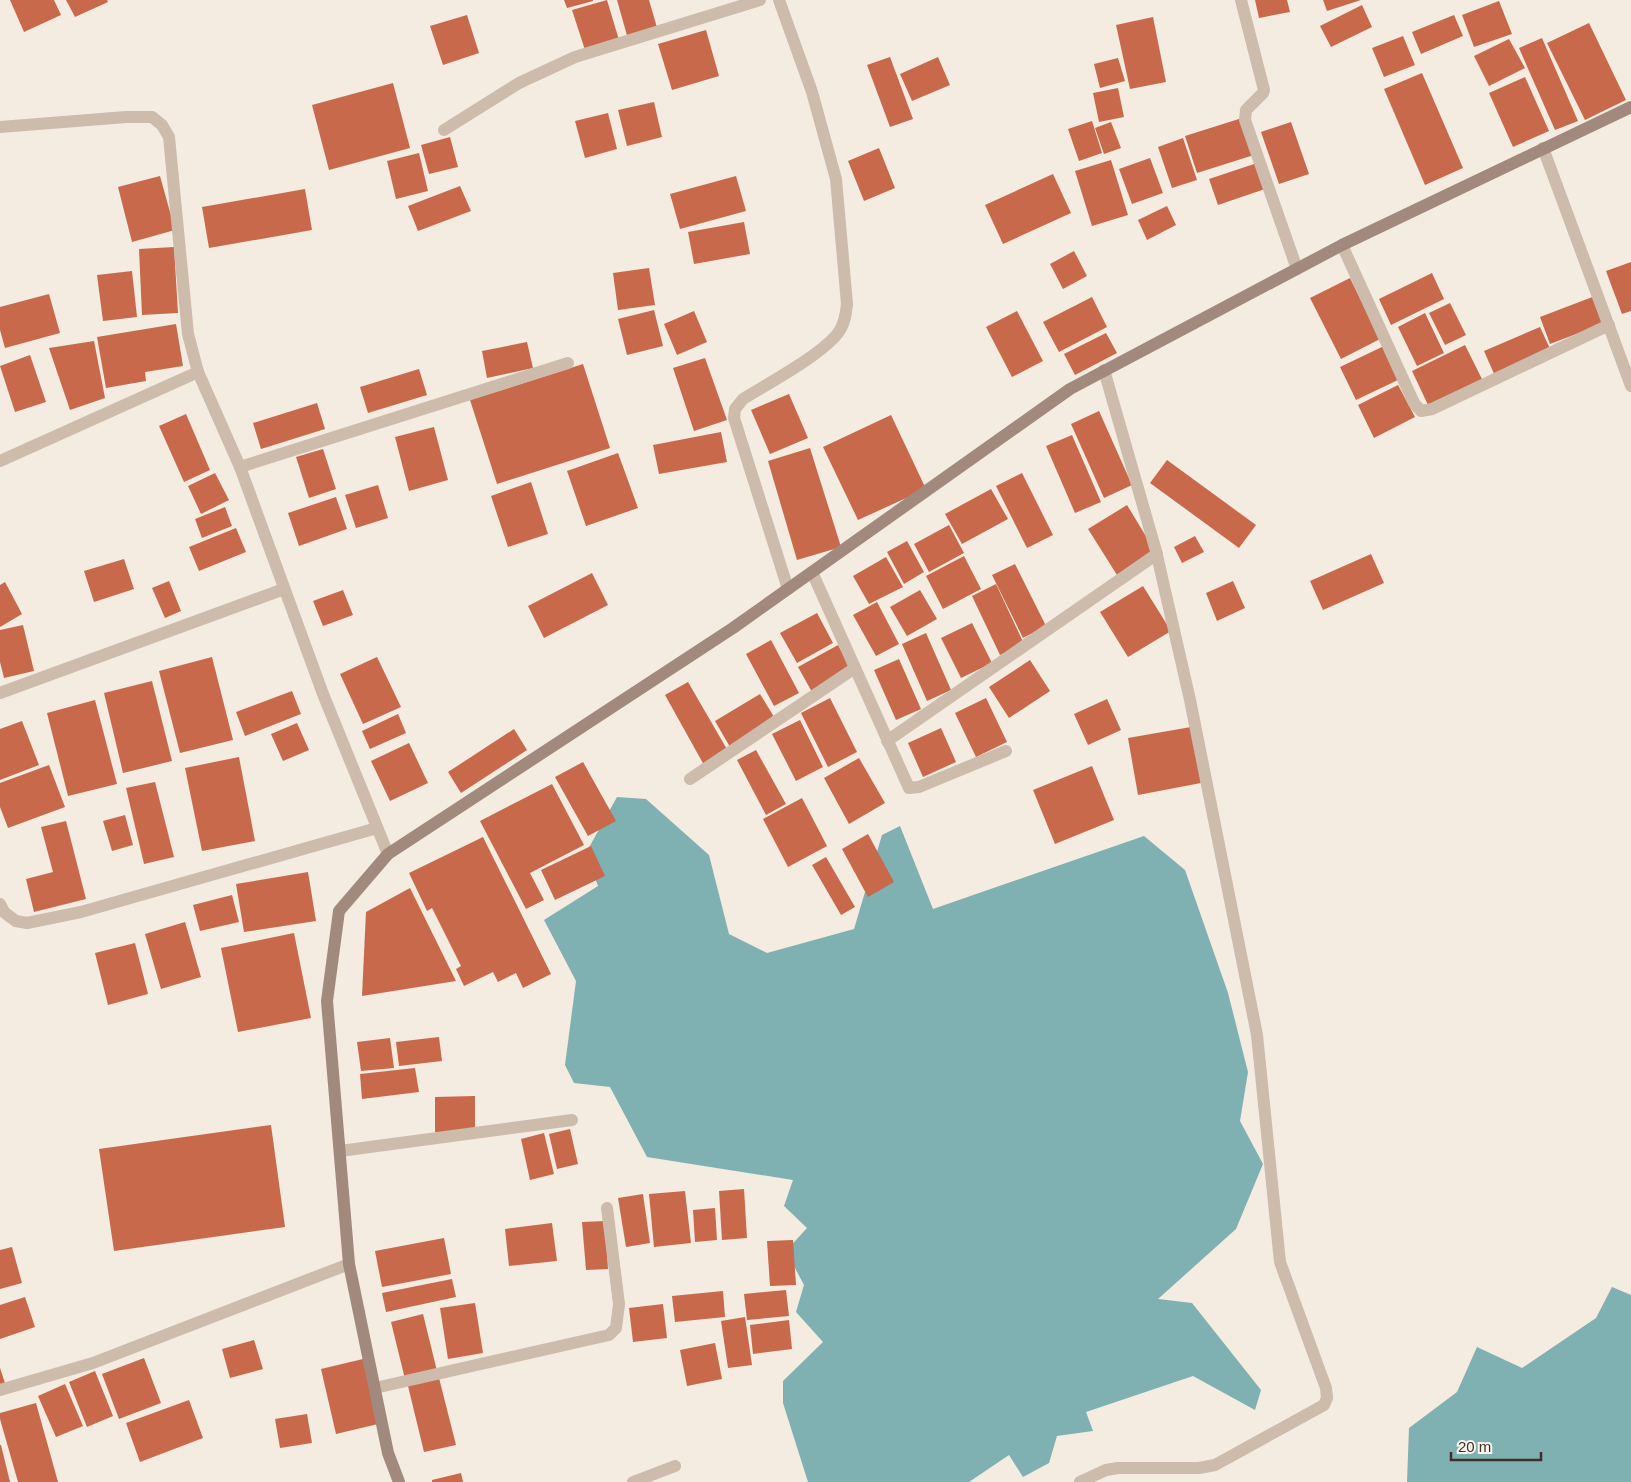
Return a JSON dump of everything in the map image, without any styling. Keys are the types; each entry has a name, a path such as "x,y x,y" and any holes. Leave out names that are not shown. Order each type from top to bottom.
{"main road":[{"path":"399,1482 388,1453 349,1264 328,1001 339,911 388,854 733,628 1070,389 1342,245 1631,106"}],"street":[{"path":"444,130 519,83 574,57 760,0"},
{"path":"779,0 812,92 836,179 847,304 845,318 840,331 821,350 743,399 735,409 734,418 788,589"},
{"path":"1241,0 1264,90 1246,110 1245,120 1297,269"},
{"path":"0,127 126,117 152,117 162,125 169,137 188,334 198,372 240,467 323,694 388,854"},
{"path":"1543,148 1631,385"},
{"path":"1342,245 1414,403 1421,411 1432,409 1609,325"},
{"path":"240,467 568,363"},
{"path":"1080,1482 1106,1470 1118,1468 1199,1468 1215,1464 1324,1405 1328,1396 1280,1262 1257,1035 1190,700 1157,554 1104,370"},
{"path":"0,461 198,372"},
{"path":"887,741 1157,554"},
{"path":"812,572 906,786 912,789 1006,751"},
{"path":"0,692 284,589"},
{"path":"690,779 855,668"},
{"path":"0,904 8,916 16,921 28,924 91,910 377,828"},
{"path":"340,1151 572,1120"},
{"path":"375,1388 609,1336 616,1328 619,1304 607,1208"},
{"path":"0,1390 93,1364 349,1264"},
{"path":"633,1482 675,1466"}],"water":[{"path":"617,797 646,799 709,855 729,934 767,953 854,929 882,835 900,826 933,909 1144,836 1185,870 1228,993 1248,1072 1240,1121 1263,1164 1236,1229 1158,1299 1192,1303 1261,1390 1255,1410 1193,1376 1086,1412 1093,1431 1057,1436 1049,1463 1023,1477 1009,1455 969,1482 808,1482 783,1403 783,1381 823,1342 796,1312 804,1285 786,1251 807,1228 784,1206 793,1180 647,1157 610,1087 574,1083 565,1065 576,981 544,920 598,886 586,853"},
{"path":"1612,1287 1631,1295 1631,1482 1407,1482 1409,1428 1457,1392 1477,1347 1522,1368 1596,1318"}],"building":[{"path":"10,0 54,0 61,15 24,32"},
{"path":"66,0 107,0 108,2 75,17"},
{"path":"564,0 593,0 593,1 567,8"},
{"path":"607,0 619,40 585,50 572,10"},
{"path":"617,0 649,0 658,31 628,39"},
{"path":"1255,0 1287,0 1290,12 1259,18"},
{"path":"1323,0 1361,0 1327,11"},
{"path":"1499,1 1512,34 1474,47 1462,15"},
{"path":"1362,5 1372,27 1331,47 1320,26"},
{"path":"467,15 479,53 443,65 430,26"},
{"path":"1454,15 1463,36 1421,54 1412,32"},
{"path":"1153,17 1166,82 1130,89 1116,25"},
{"path":"1589,23 1626,100 1585,120 1547,43"},
{"path":"706,30 719,76 672,90 658,44"},
{"path":"1403,36 1415,65 1384,77 1372,48"},
{"path":"1542,38 1578,121 1555,130 1519,48"},
{"path":"1509,39 1525,68 1489,86 1474,56"},
{"path":"890,57 913,119 890,127 867,65"},
{"path":"938,57 950,85 912,101 900,74"},
{"path":"1118,58 1125,81 1100,88 1094,64"},
{"path":"1422,73 1463,168 1425,185 1384,89"},
{"path":"1525,77 1549,131 1513,147 1489,93"},
{"path":"393,83 410,148 329,170 312,105"},
{"path":"1118,88 1124,117 1099,122 1093,93"},
{"path":"654,102 662,137 627,146 618,110"},
{"path":"608,113 617,149 585,158 575,121"},
{"path":"1242,118 1254,155 1197,173 1185,136"},
{"path":"1092,121 1102,153 1079,161 1068,129"},
{"path":"1111,122 1121,148 1104,154 1095,128"},
{"path":"1291,122 1309,174 1279,184 1261,132"},
{"path":"450,137 458,167 429,174 421,145"},
{"path":"1183,138 1197,180 1172,188 1158,147"},
{"path":"879,148 895,188 864,201 848,161"},
{"path":"419,153 428,191 396,199 387,161"},
{"path":"1150,158 1163,193 1132,204 1119,169"},
{"path":"1111,160 1128,215 1092,226 1075,171"},
{"path":"1257,163 1265,189 1218,205 1209,179"},
{"path":"1053,174 1071,213 1003,244 985,205"},
{"path":"160,176 175,230 132,242 118,187"},
{"path":"736,176 746,211 680,229 670,194"},
{"path":"460,186 471,211 418,231 408,206"},
{"path":"305,189 312,230 209,248 202,207"},
{"path":"1167,206 1176,225 1147,240 1138,220"},
{"path":"744,222 750,254 694,264 688,232"},
{"path":"174,247 178,313 142,315 139,249"},
{"path":"1074,251 1087,276 1063,289 1050,264"},
{"path":"1631,262 1631,311 1622,314 1606,271"},
{"path":"649,268 655,305 618,310 613,273"},
{"path":"132,271 137,317 103,321 97,275"},
{"path":"1432,273 1444,299 1391,325 1379,299"},
{"path":"1350,278 1380,339 1341,359 1310,298"},
{"path":"49,294 60,333 5,348 0,330 0,307"},
{"path":"1595,296 1605,323 1550,344 1540,317"},
{"path":"1092,297 1107,327 1059,352 1043,322"},
{"path":"1450,303 1466,335 1445,345 1429,313"},
{"path":"654,310 663,346 627,355 618,319"},
{"path":"694,311 707,342 677,355 664,324"},
{"path":"1017,311 1043,361 1012,377 986,327"},
{"path":"1425,313 1444,353 1417,366 1398,327"},
{"path":"176,324 183,366 145,372 146,381 106,388 97,337"},
{"path":"1540,327 1551,351 1495,376 1484,351"},
{"path":"1106,333 1117,353 1075,375 1064,354"},
{"path":"94,341 105,398 70,410 49,348"},
{"path":"527,342 533,368 487,378 482,351"},
{"path":"1465,345 1483,381 1429,407 1412,371"},
{"path":"1384,346 1400,379 1356,400 1340,367"},
{"path":"30,355 46,402 15,412 0,366"},
{"path":"705,358 727,420 694,431 673,368"},
{"path":"583,364 610,448 497,484 470,400"},
{"path":"419,369 427,395 368,413 360,387"},
{"path":"1398,385 1415,417 1374,438 1358,405"},
{"path":"789,394 808,438 770,454 751,410"},
{"path":"317,403 325,429 261,449 253,423"},
{"path":"1099,411 1132,485 1104,498 1071,424"},
{"path":"186,414 210,470 184,482 159,426"},
{"path":"891,415 926,489 858,520 823,447"},
{"path":"434,427 448,480 409,491 395,437"},
{"path":"721,432 727,462 659,474 653,445"},
{"path":"1072,435 1101,502 1075,513 1046,446"},
{"path":"810,448 841,547 797,560 768,461"},
{"path":"323,449 336,489 309,498 296,457"},
{"path":"618,453 638,508 586,526 567,471"},
{"path":"1167,460 1256,525 1239,548 1150,483"},
{"path":"215,473 229,500 201,514 188,486"},
{"path":"1022,473 1053,535 1027,548 996,486"},
{"path":"531,482 548,534 508,547 491,496"},
{"path":"378,485 388,518 356,528 345,495"},
{"path":"991,489 1008,519 962,544 945,514"},
{"path":"336,497 347,529 299,546 288,513"},
{"path":"1127,505 1155,551 1117,575 1088,529"},
{"path":"225,507 232,526 202,538 195,519"},
{"path":"949,525 964,553 929,572 914,544"},
{"path":"236,528 246,552 199,571 189,547"},
{"path":"1195,536 1204,552 1182,563 1174,547"},
{"path":"907,541 924,572 904,584 887,552"},
{"path":"1371,554 1384,583 1323,610 1310,581"},
{"path":"964,556 981,589 943,609 926,576"},
{"path":"886,557 903,587 869,604 853,576"},
{"path":"124,559 134,589 94,602 84,571"},
{"path":"1015,564 1046,626 1023,638 992,575"},
{"path":"592,573 608,605 544,638 528,606"},
{"path":"169,581 181,611 165,618 152,588"},
{"path":"1233,581 1245,608 1217,621 1206,593"},
{"path":"5,582 22,614 0,627 0,585"},
{"path":"996,584 1024,644 1000,655 972,596"},
{"path":"1143,586 1171,631 1128,657 1100,612"},
{"path":"343,590 353,615 323,626 313,601"},
{"path":"920,590 937,619 907,636 890,607"},
{"path":"877,602 899,644 876,656 853,615"},
{"path":"817,613 833,643 797,663 780,633"},
{"path":"972,623 992,663 961,678 941,638"},
{"path":"23,625 34,671 4,678 0,662 0,630"},
{"path":"926,633 951,690 927,701 902,644"},
{"path":"771,640 799,693 774,706 746,654"},
{"path":"838,645 852,670 812,692 798,667"},
{"path":"212,657 233,740 180,753 159,671"},
{"path":"377,657 401,707 363,724 340,674"},
{"path":"899,659 921,709 896,720 874,670"},
{"path":"1030,660 1050,691 1009,718 989,687"},
{"path":"152,681 172,761 123,773 104,693"},
{"path":"688,682 728,751 704,765 665,695"},
{"path":"292,691 301,714 245,736 236,712"},
{"path":"760,694 776,720 730,747 715,721"},
{"path":"830,698 857,752 828,767 801,713"},
{"path":"986,698 1007,742 976,757 955,713"},
{"path":"1107,699 1121,730 1088,745 1074,714"},
{"path":"95,700 117,784 68,796 47,713"},
{"path":"398,714 406,733 370,749 362,731"},
{"path":"800,720 823,767 796,781 772,734"},
{"path":"22,721 39,765 0,780 0,729"},
{"path":"297,723 309,750 283,761 271,734"},
{"path":"1191,727 1201,783 1138,795 1128,738"},
{"path":"941,728 956,762 923,777 908,743"},
{"path":"514,729 527,750 461,793 448,772"},
{"path":"409,743 428,783 390,801 371,761"},
{"path":"756,750 786,804 766,815 737,760"},
{"path":"239,757 255,841 202,851 185,768"},
{"path":"859,758 885,803 849,824 824,778"},
{"path":"583,762 616,821 588,836 555,777"},
{"path":"49,765 65,807 8,828 0,807 0,783"},
{"path":"1092,766 1114,820 1055,844 1033,790"},
{"path":"155,782 174,857 144,864 126,788"},
{"path":"552,784 584,845 530,873 544,900 526,909 480,821"},
{"path":"802,798 827,846 788,867 763,819"},
{"path":"125,815 133,845 112,851 103,821"},
{"path":"66,821 86,899 34,912 26,879 53,872 41,827"},
{"path":"868,834 894,882 868,897 842,849"},
{"path":"483,837 551,974 523,988 516,973 498,982 493,972 464,986 456,969 461,966 432,908 427,911 409,873"},
{"path":"591,846 605,876 555,900 541,870"},
{"path":"826,857 855,907 841,915 812,865"},
{"path":"308,872 316,921 244,932 236,884"},
{"path":"410,888 456,981 362,996 366,912"},
{"path":"232,895 239,922 200,931 193,905"},
{"path":"185,922 201,977 161,989 145,934"},
{"path":"294,933 311,1018 238,1032 221,948"},
{"path":"135,943 148,994 108,1005 95,953"},
{"path":"439,1037 442,1061 399,1066 396,1042"},
{"path":"390,1038 394,1068 361,1071 357,1042"},
{"path":"415,1068 419,1092 362,1099 360,1074"},
{"path":"475,1096 475,1132 435,1132 435,1097"},
{"path":"271,1125 285,1227 114,1251 99,1149"},
{"path":"570,1129 578,1164 557,1169 549,1134"},
{"path":"544,1133 554,1174 530,1180 521,1139"},
{"path":"744,1189 747,1238 722,1240 719,1191"},
{"path":"685,1191 691,1243 654,1247 649,1194"},
{"path":"643,1194 650,1243 626,1247 618,1198"},
{"path":"715,1208 717,1240 695,1242 693,1210"},
{"path":"605,1221 608,1269 586,1270 582,1222"},
{"path":"552,1223 557,1261 509,1266 505,1229"},
{"path":"444,1238 451,1274 382,1287 375,1251"},
{"path":"793,1240 796,1285 770,1286 767,1241"},
{"path":"12,1247 22,1283 0,1289 0,1250"},
{"path":"452,1279 456,1297 386,1312 382,1293"},
{"path":"786,1290 789,1316 747,1320 744,1294"},
{"path":"723,1291 725,1317 675,1322 672,1296"},
{"path":"25,1297 35,1327 0,1339 0,1305"},
{"path":"475,1303 483,1353 448,1359 440,1308"},
{"path":"663,1304 667,1338 633,1342 629,1308"},
{"path":"423,1314 437,1371 405,1379 391,1322"},
{"path":"745,1317 752,1365 728,1368 721,1321"},
{"path":"789,1320 792,1349 753,1354 750,1325"},
{"path":"254,1340 263,1369 230,1378 222,1349"},
{"path":"715,1343 722,1379 687,1386 680,1350"},
{"path":"144,1358 161,1403 119,1419 102,1374"},
{"path":"363,1359 378,1424 336,1434 321,1369"},
{"path":"0,1368 5,1383 0,1385"},
{"path":"95,1371 113,1416 87,1427 69,1382"},
{"path":"439,1378 456,1445 424,1452 408,1386"},
{"path":"65,1384 83,1426 56,1437 38,1396"},
{"path":"189,1400 203,1438 140,1462 126,1423"},
{"path":"36,1403 58,1482 18,1482 0,1419 0,1413"},
{"path":"307,1414 312,1443 280,1448 275,1419"},
{"path":"1,1445 10,1482 0,1482"},
{"path":"461,1473 463,1482 432,1482 432,1480"}]}
